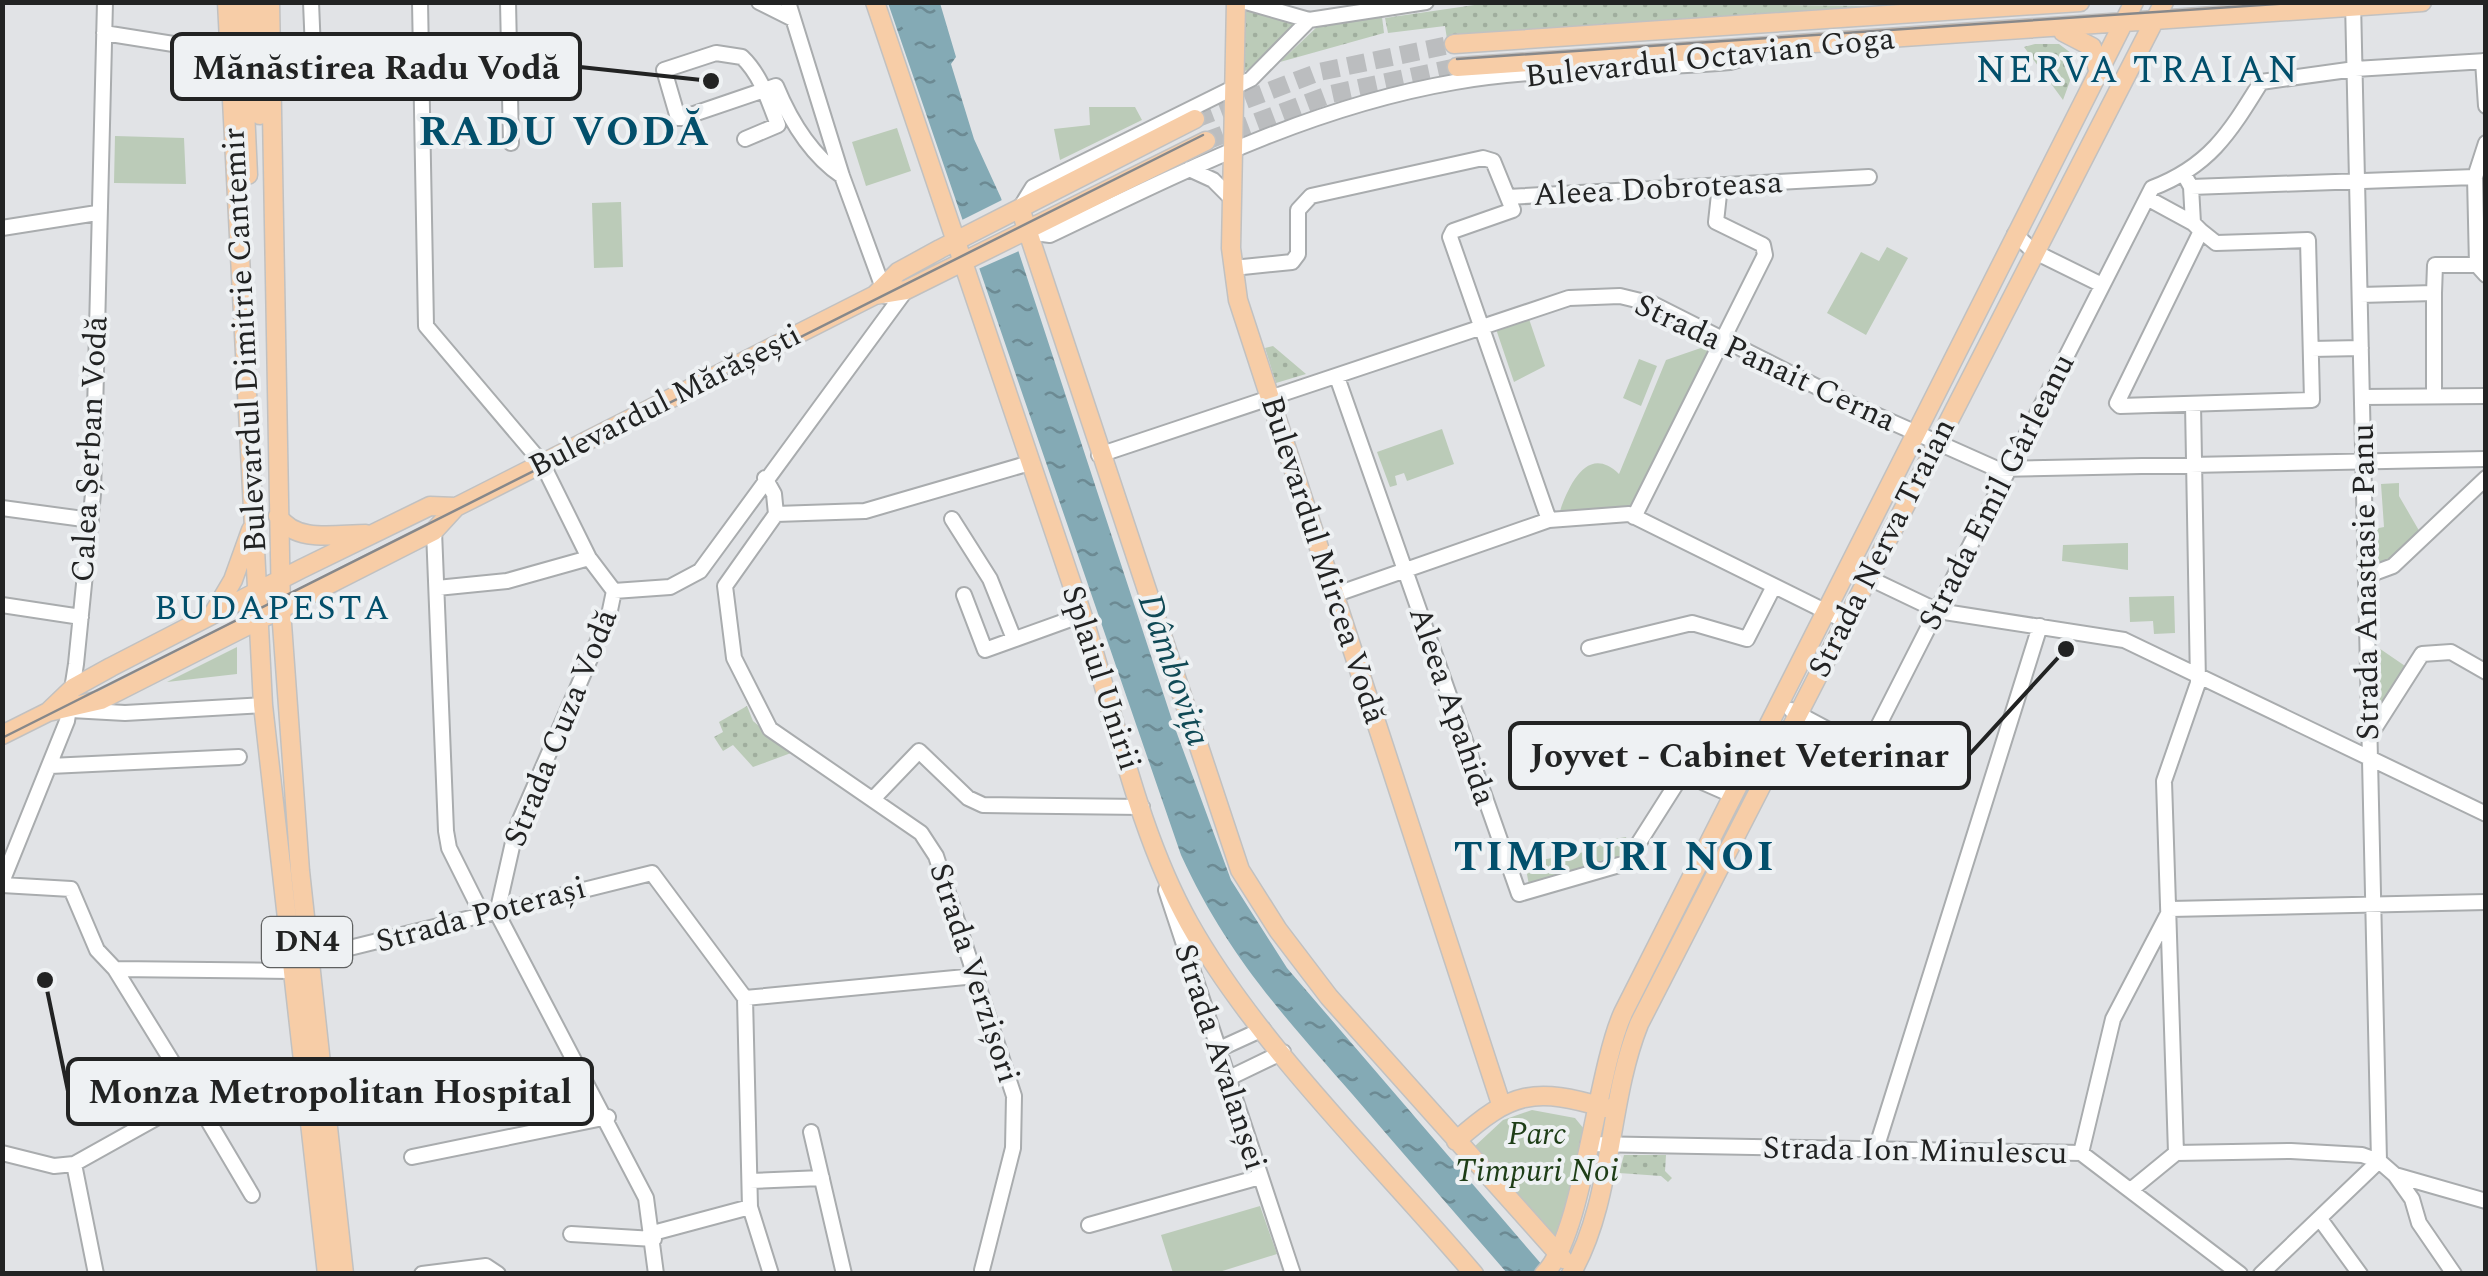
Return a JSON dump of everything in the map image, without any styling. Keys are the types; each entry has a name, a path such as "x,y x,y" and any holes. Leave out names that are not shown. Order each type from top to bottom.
{"main road":[{"name":"Bulevardul Dimitrie Cantemir","path":"227,2 250,370 264,705 326,1274"},
{"name":"DN4","path":"240,2 248,152 250,370"},
{"name":"DN4","path":"254,2 273,370"},
{"name":"Bulevardul Dimitrie Cantemir","path":"270,2 276,225 273,370 281,610 309,958 344,1274"},
{"name":"Splaiul Unirii","path":"875,2 960,239 1152,840 1188,921 1263,1029 1474,1274"},
{"name":"Bulevardul Mircea Vodă","path":"1236,2 1232,268 1270,400 1501,1104"},
{"name":"Bulevardul Octavian Goga","path":"1454,44 2080,2"},
{"name":"Strada Nerva Traian","path":"1550,1266 1588,1144 1614,1034 2134,2"},
{"name":"Strada Nerva Traian","path":"1574,1272 1590,1228 1639,1024 2164,2"},
{"name":"Bulevardul Octavian Goga","path":"1784,46 2422,2"},
{"path":"2052,30 2085,40 2095,54 2098,70"},
{"path":"1457,67 1784,46"},
{"name":"Bulevardul Mărășești","path":"881,292 898,272 1195,119"},
{"name":"Bulevardul Mărășești","path":"48,712 101,700 434,531 456,507 542,463 881,292 906,290 1206,141"},
{"path":"1014,211 1021,235 1037,262 1231,848 1250,890 1330,996 1456,1141 1550,1266 1574,1272"},
{"name":"Bulevardul Mărășești","path":"2,735 48,712 73,688 372,534 430,506 456,507"},
{"path":"213,614 232,580 256,515"},
{"path":"278,516 287,527 305,534 372,534"},
{"path":"1456,1141 1501,1104 1543,1094 1616,1111"}],"street":[{"name":"Calea Șerban Vodă","path":"2,883 50,766 70,710 73,688 91,520 105,2"},
{"path":"311,2 312,51"},
{"name":"Strada Cuza Vodă","path":"420,2 426,326 542,463 589,558 614,591 609,615 516,829 490,914"},
{"path":"508,2 511,143"},
{"path":"759,2 793,18"},
{"path":"788,2 887,314"},
{"path":"1246,2 1309,20 1426,2"},
{"name":"Strada Anastasie Panu","path":"2353,4 2379,1161"},
{"path":"1014,211 1033,187 1251,78 1309,20"},
{"path":"104,33 230,53"},
{"name":"Bulevardul Octavian Goga","path":"1050,234 1233,146 1330,112 1460,81 1730,62 1784,46"},
{"path":"745,140 778,125 764,90 748,62 736,53 716,53 664,70 678,118 764,90 776,86 807,142 823,163 842,176"},
{"path":"2188,181 2242,118 2261,82 2355,70 2484,61 2486,106"},
{"path":"2434,396 2435,266 2481,270 2476,177 2486,142"},
{"name":"Aleea Dobroteasa","path":"1232,268 1292,262 1298,254 1298,210 1311,196 1483,158 1493,161 1508,197 1869,177"},
{"path":"1189,169 1213,180 1232,199"},
{"path":"2176,1153 2164,781 2199,675 2193,404 2312,400 2308,240 2216,243 2197,227 2147,198 2152,188 2188,181 2476,177"},
{"name":"Strada Emil Gârleanu","path":"2188,181 2197,227 2117,402 2120,406 2193,404"},
{"path":"1634,517 1765,251 1762,245 1716,222 1720,185"},
{"path":"1508,197 1512,210 1450,233 1549,520"},
{"name":"Strada Emil Gârleanu","path":"1779,703 1866,750 2147,198"},
{"path":"2,228 97,213"},
{"path":"1021,235 1050,234"},
{"path":"1037,262 1040,245 1050,234"},
{"path":"2015,234 2033,251 2102,285"},
{"path":"614,591 670,588 700,571 906,290"},
{"path":"2360,295 2434,293"},
{"name":"Strada Panait Cerna","path":"1099,455 1482,330 1568,298 1620,296 1653,304 1916,434 1985,466 2008,471"},
{"path":"2311,349 2361,348"},
{"name":"Aleea Apahida","path":"1337,377 1519,894 1626,863 1680,778 1691,778 1732,795"},
{"path":"2362,396 2486,396"},
{"path":"2008,471 2486,458"},
{"path":"776,514 864,511 1030,462"},
{"path":"700,571 725,586 776,514 774,494 765,478"},
{"path":"2366,576 2393,566 2486,478"},
{"path":"2,508 91,520"},
{"path":"1334,595 1549,520 1634,517 1844,621"},
{"path":"952,519 990,579 1014,639"},
{"path":"434,531 446,830 450,848 608,1116 646,1198 656,1274"},
{"path":"437,588 507,581 589,558"},
{"path":"1848,568 1938,611 2124,640 2486,814"},
{"name":"Strada Verzișori","path":"725,586 734,658 765,722 782,739 873,799 932,847 1011,1081 1016,1111 1009,1166 982,1272"},
{"path":"1590,648 1692,623 1748,639 1773,588"},
{"path":"964,595 985,650 1082,615"},
{"path":"2,605 81,617"},
{"path":"1876,1149 2040,626"},
{"path":"2370,737 2422,654 2442,649 2486,672"},
{"path":"70,710 124,713 264,705"},
{"path":"873,799 919,751 968,798 983,806 1142,807"},
{"path":"50,766 239,757"},
{"name":"Strada Avalanșei","path":"1152,840 1217,1050 1293,1274"},
{"name":"Strada Poterași","path":"309,958 652,873 745,998"},
{"path":"2,883 71,889 97,950 114,970 252,1195"},
{"path":"2170,909 2486,902"},
{"path":"2080,1153 2113,1019 2170,909"},
{"path":"114,970 290,971"},
{"path":"772,1274 750,1207 745,998 976,976"},
{"path":"1217,1050 1263,1029"},
{"path":"1228,1079 1283,1052"},
{"path":"2,1153 54,1166 74,1164 194,1097"},
{"path":"412,1157 608,1116"},
{"path":"811,1132 844,1274"},
{"name":"Strada Ion Minulescu","path":"1588,1144 2080,1153 2240,1274"},
{"path":"2132,1189 2176,1153 2292,1151 2352,1154 2379,1161 2412,1199 2419,1223 2454,1274"},
{"path":"2261,1274 2379,1161"},
{"path":"74,1164 96,1274"},
{"path":"2395,1175 2483,1204"},
{"path":"1089,1225 1260,1177"},
{"path":"750,1181 822,1178"},
{"path":"570,1234 653,1236 750,1207"},
{"path":"2320,1219 2360,1274"},
{"path":"422,1274 486,1266 498,1274"}],"green space":[{"path":"1495,2 1870,6 1870,11 1447,39 1445,26 1388,33 1385,18"},
{"path":"1241,6 1300,23 1254,69 1240,72"},
{"path":"1382,17 1384,33 1280,62 1319,25"},
{"path":"2059,44 2071,53 2074,70 2063,100 2024,47"},
{"path":"1089,107 1135,107 1142,120 1060,160 1054,129 1090,125"},
{"path":"897,128 911,171 866,186 852,142"},
{"path":"115,136 184,138 186,184 114,183"},
{"path":"621,202 623,267 594,268 592,203"},
{"path":"1887,247 1908,258 1866,335 1827,313 1861,252 1879,261"},
{"path":"1529,319 1545,366 1514,382 1496,329"},
{"path":"1724,340 1634,517 1629,506 1559,514 1574,481 1588,466 1597,463 1619,474 1666,360"},
{"path":"1273,346 1306,374 1276,383 1265,348"},
{"path":"1639,359 1657,366 1641,406 1623,398"},
{"path":"1442,429 1454,464 1407,481 1404,473 1395,476 1397,485 1390,487 1377,452"},
{"path":"2399,483 2399,496 2421,534 2392,562 2374,567 2374,529 2384,527 2381,484"},
{"path":"2128,543 2128,570 2062,561 2063,545"},
{"path":"2174,596 2175,633 2154,634 2153,621 2130,622 2129,597"},
{"path":"2373,644 2408,668 2374,722"},
{"path":"237,647 237,674 167,682"},
{"path":"747,706 753,721 791,753 753,767 733,745 723,751 714,737 723,732 719,722"},
{"path":"1626,837 1632,856 1530,891 1525,863 1590,851 1589,843"},
{"name":"Parc Timpuri Noi","path":"1532,1110 1575,1118 1584,1129 1558,1241 1475,1146 1503,1120"},
{"path":"1624,1155 1666,1155 1665,1171 1672,1178 1668,1182 1661,1176 1619,1173"},
{"path":"1260,1206 1277,1254 1216,1273 1173,1273 1161,1235"}],"water":[{"path":"888,3 940,3 956,57 951,64 974,139 1001,198 1172,720 1231,880 1287,968 1549,1273 1507,1273 1280,1010 1237,954 1199,891 1181,855"}],"pier":[{"path":"1004,199 1019,251 976,270 960,221"}],"tunnel":[{"path":"1195,119 1319,72 1454,44"},
{"path":"1206,141 1331,94 1457,67"}],"tram line":[{"path":"1457,59 2305,2"},
{"path":"2,738 1203,135"}],"place":[{"name":"Mănăstirea Radu Vodă","path":"711,81"},
{"name":"Joyvet - Cabinet Veterinar","path":"2066,649"},
{"name":"Monza Metropolitan Hospital","path":"45,980"}],"district":[{"name":"NERVA TRAIAN","path":"2138,71"},
{"name":"RADU VODĂ","path":"565,132"},
{"name":"BUDAPESTA","path":"273,608"},
{"name":"TIMPURI NOI","path":"1615,857"}],"water label":[{"name":"Dâmbovița","path":"1174,670"}]}
